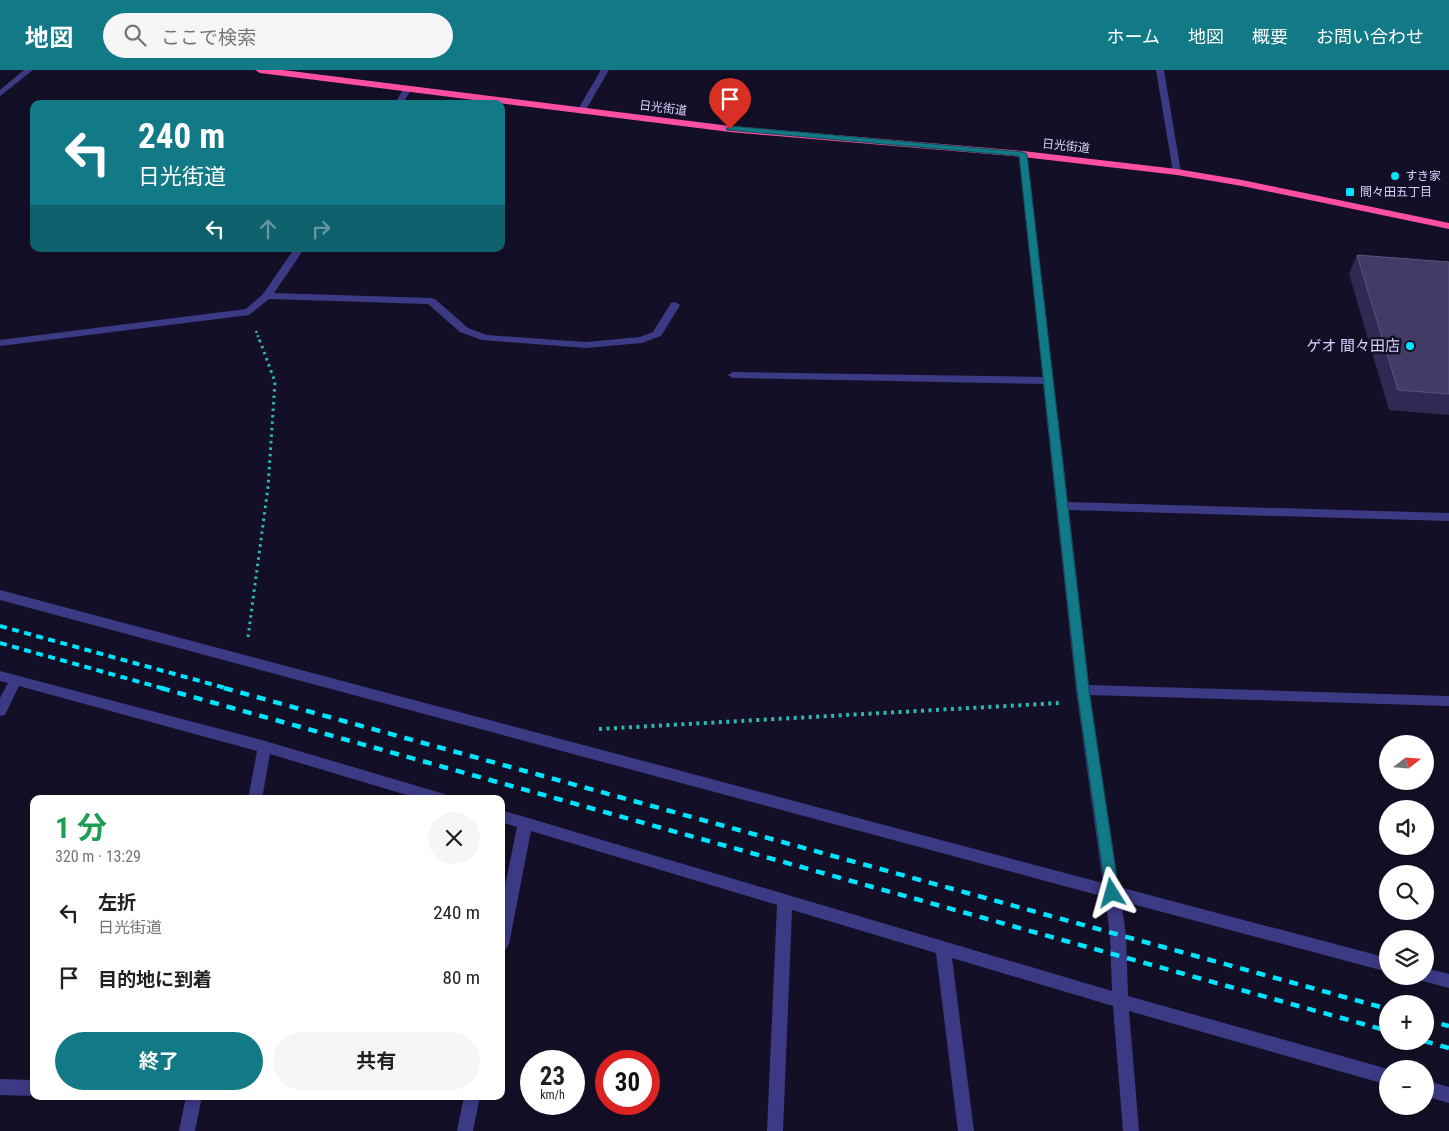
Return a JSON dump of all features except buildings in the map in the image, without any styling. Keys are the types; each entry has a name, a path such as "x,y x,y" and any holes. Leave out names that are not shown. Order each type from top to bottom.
{"highway":[{"name":"日光街道","path":"260,70 494,100"},
{"name":"日光街道","path":"505,101 730,129 1023,154 1177,172 1251,184 1449,226"}],"street":[{"path":"0,94 30,70"},
{"path":"581,111 605,70"},
{"path":"1171,70 1160,70 1177,172"},
{"path":"401,100 408,89"},
{"path":"1023,154 1083,690 1119,949 1120,1001 1131,1131"},
{"path":"0,343 249,312 267,296 297,252"},
{"path":"267,296 431,301 464,330 486,338 586,344 642,340 657,334 675,305"},
{"path":"733,375 1049,381"},
{"path":"1063,506 1449,517"},
{"path":"0,595 1379,963"},
{"path":"0,676 265,747 427,795"},
{"path":"0,711 16,680"},
{"path":"1083,690 1449,701"},
{"path":"256,795 265,747"},
{"path":"505,817 1120,1001 1379,1074"},
{"path":"505,924 525,823"},
{"path":"775,1131 785,900"},
{"path":"943,948 966,1131"},
{"path":"1434,977 1449,981"},
{"path":"0,1087 30,1088"},
{"path":"1434,1091 1449,1095"},
{"path":"187,1131 193,1100"},
{"path":"465,1131 471,1100"}],"path":[{"path":"238,659 247,645 249,635 268,487 275,382 249,312"},
{"path":"593,730 1058,704 1083,690"}],"railway":[{"path":"0,626 229,689"},
{"path":"0,643 165,689"},
{"path":"161,688 1379,1028"},
{"path":"224,688 1379,1007"},
{"path":"1434,1022 1449,1026"},
{"path":"1434,1044 1449,1048"}],"place":[{"name":"すき家","path":"1395,176"},
{"name":"間々田五丁目","path":"1350,192"},
{"name":"ゲオ 間々田店","path":"1410,346"}],"route":[{"path":"730,129 1023,154 1083,690 1112,893"}]}
